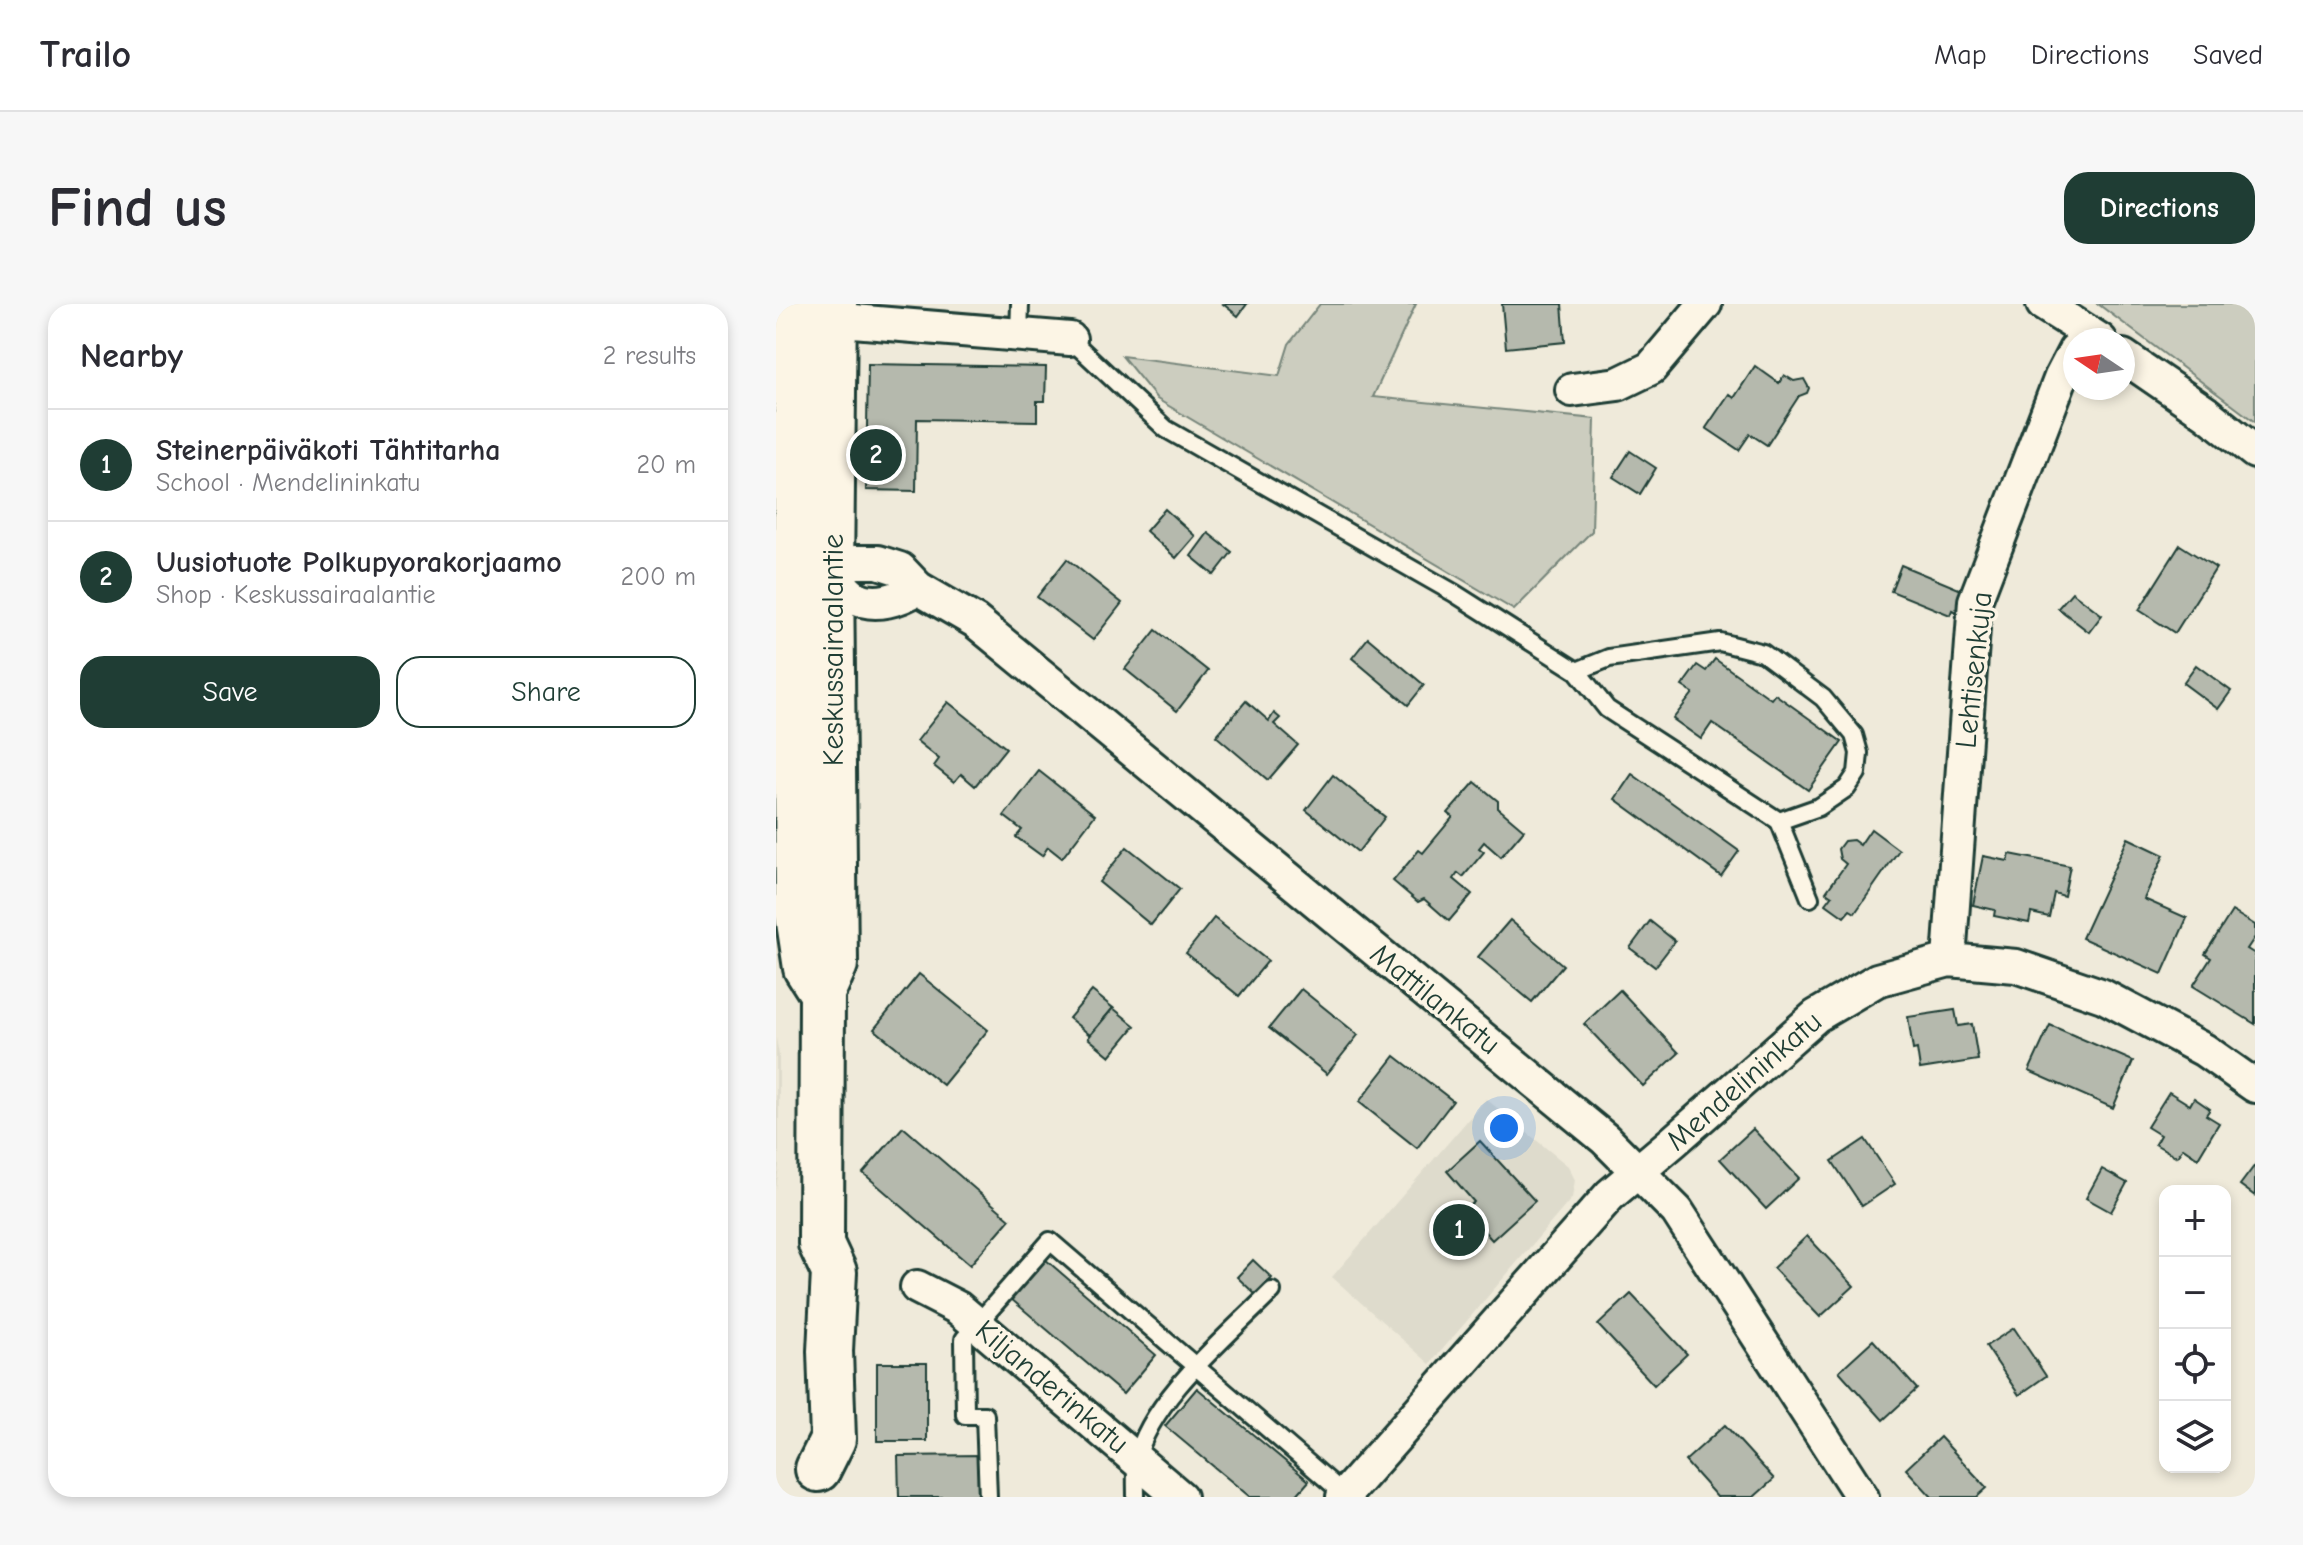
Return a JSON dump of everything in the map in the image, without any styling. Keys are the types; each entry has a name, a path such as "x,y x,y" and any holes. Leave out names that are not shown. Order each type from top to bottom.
{"main road":[{"name":"Keskussairaalantie","path":"807,315 814,574 798,915 806,968 822,993 821,1244 807,1271 802,1439 820,1483"}],"street":[{"path":"1572,390 1618,384 1651,368 1705,304"},
{"path":"2043,304 2072,328"},
{"path":"807,315 1019,319 1070,339"},
{"path":"2135,364 2206,413 2255,452"},
{"name":"Lehtisenkuja","path":"1949,960 1975,601 2063,374"},
{"name":"Mattilankatu","path":"814,574 855,597 877,602 901,598 918,588 975,621 1605,1139 1677,1211 1862,1497"},
{"name":"Mendelininkatu","path":"1344,1496 1610,1195 1816,1016 1877,980 1949,960 2016,966 2103,996 2204,1050 2255,1086"},
{"name":"Kiljanderinkatu","path":"917,1287 958,1308 1180,1497"}],"lane":[{"path":"1070,339 1166,429 1454,593 1577,671 1607,709 1779,821 1810,898"},
{"path":"1577,671 1609,658 1720,642 1763,653 1823,698 1854,735 1859,753 1857,773 1847,788 1819,807 1779,821"},
{"path":"988,1497 985,1415 965,1415 964,1339 1050,1241 1344,1496"},
{"path":"1136,1497 1137,1460 1146,1436 1172,1392 1272,1291"}],"shaded area":[{"path":"1320,304 1416,304 1373,397 1595,419 1592,531 1514,610 1157,399 1122,356 1279,376 1289,344"},
{"path":"2098,304 2255,304 2255,422 2135,332 2135,328 2130,328"},
{"path":"776,1038 779,1055 779,1165 776,1190"},
{"path":"1486,1099 1568,1166 1575,1180 1572,1198 1430,1364 1332,1277"}],"building":[{"path":"1223,304 1247,304 1238,316"},
{"path":"1502,304 1562,304 1565,342 1506,348"},
{"path":"868,364 1046,367 1045,401 1037,401 1037,421 917,419 916,491 866,490"},
{"path":"1755,366 1779,383 1784,375 1794,381 1804,379 1809,388 1807,393 1799,396 1767,445 1750,434 1739,450 1706,428 1729,394 1734,398"},
{"path":"1630,451 1656,468 1640,494 1613,477"},
{"path":"1165,509 1195,536 1176,558 1146,531"},
{"path":"1208,533 1232,552 1214,575 1191,556"},
{"path":"2180,545 2216,568 2175,633 2139,610"},
{"path":"1067,559 1122,603 1093,640 1037,597"},
{"path":"1901,565 1964,591 1956,612 1952,610 1950,615 1891,591"},
{"path":"2072,592 2102,615 2089,632 2058,608"},
{"path":"1156,630 1208,671 1177,711 1125,669"},
{"path":"1368,638 1424,685 1408,705 1352,658"},
{"path":"1715,659 1771,699 1775,694 1842,742 1808,790 1712,723 1701,739 1673,719 1693,693 1682,686 1697,665 1706,671"},
{"path":"2196,665 2231,691 2218,709 2183,683"},
{"path":"1246,701 1269,721 1274,713 1280,718 1274,724 1298,745 1268,780 1216,736"},
{"path":"948,702 1006,748 975,786 961,774 954,782 934,766 939,759 917,741"},
{"path":"1039,771 1095,815 1062,858 1048,847 1042,856 1016,837 1022,830 1004,816"},
{"path":"1632,774 1739,851 1721,876 1615,799"},
{"path":"1333,775 1385,817 1358,852 1306,810"},
{"path":"1475,782 1498,801 1498,808 1524,830 1501,857 1484,842 1479,848 1484,852 1463,877 1458,873 1454,879 1472,894 1449,921 1424,899 1418,902 1393,881 1419,850 1423,853 1453,817 1448,813"},
{"path":"1871,829 1899,850 1855,913 1850,910 1844,917 1826,904 1832,896 1826,892 1846,864 1840,859 1838,849 1844,841 1853,840 1860,845"},
{"path":"2128,838 2164,855 2144,899 2187,918 2162,974 2082,938"},
{"path":"1127,847 1180,889 1151,925 1099,882"},
{"path":"2010,854 2070,866 2064,896 2054,893 2049,917 2031,913 2029,923 1994,916 1995,910 1973,905 1983,856 2008,861"},
{"path":"2232,911 2255,925 2255,937 2247,949 2255,954 2255,1024 2193,986 2211,958 2205,954"},
{"path":"1214,918 1268,961 1239,996 1186,953"},
{"path":"1510,920 1563,965 1532,1002 1478,957"},
{"path":"1650,921 1675,941 1655,967 1630,948"},
{"path":"919,974 988,1030 943,1085 874,1029"},
{"path":"1301,989 1358,1035 1327,1074 1269,1028"},
{"path":"1620,990 1679,1053 1643,1086 1584,1024"},
{"path":"1092,991 1113,1008 1090,1035 1069,1018"},
{"path":"1113,1008 1135,1026 1110,1056 1088,1038"},
{"path":"1955,1010 1958,1026 1972,1024 1978,1060 1920,1069 1917,1049 1913,1050 1908,1017"},
{"path":"2050,1025 2133,1061 2113,1108 2029,1071"},
{"path":"1395,1056 1453,1101 1417,1148 1359,1102"},
{"path":"2169,1092 2190,1105 2194,1098 2210,1109 2206,1115 2219,1123 2198,1158 2183,1148 2177,1157 2155,1144 2160,1135 2147,1127"},
{"path":"903,1127 1010,1219 970,1265 863,1173"},
{"path":"1753,1129 1799,1178 1766,1209 1720,1159"},
{"path":"1865,1139 1895,1184 1862,1206 1832,1161"},
{"path":"1480,1141 1535,1201 1492,1240 1465,1210 1474,1202 1447,1171"},
{"path":"2255,1165 2255,1196 2240,1185"},
{"path":"2102,1169 2127,1183 2111,1212 2086,1198"},
{"path":"1807,1236 1854,1286 1820,1317 1773,1268"},
{"path":"1045,1259 1156,1355 1123,1394 1011,1299"},
{"path":"1253,1260 1272,1278 1256,1295 1237,1277"},
{"path":"1631,1294 1687,1354 1654,1385 1598,1325"},
{"path":"2014,1328 2046,1376 2019,1395 1986,1346"},
{"path":"1873,1340 1917,1389 1883,1420 1839,1371"},
{"path":"877,1363 927,1363 927,1441 877,1441"},
{"path":"1197,1388 1309,1481 1295,1497 1250,1497 1165,1426"},
{"path":"1725,1425 1774,1479 1754,1497 1717,1497 1685,1461"},
{"path":"1940,1437 1987,1488 1977,1497 1932,1497 1906,1469"},
{"path":"980,1455 980,1497 899,1497 898,1456"}],"place":[{"name":"Uusiotuote Polkupyorakorjaamo","path":"876,455"},
{"name":"Steinerpäiväkoti Tähtitarha","path":"1459,1230"}]}
